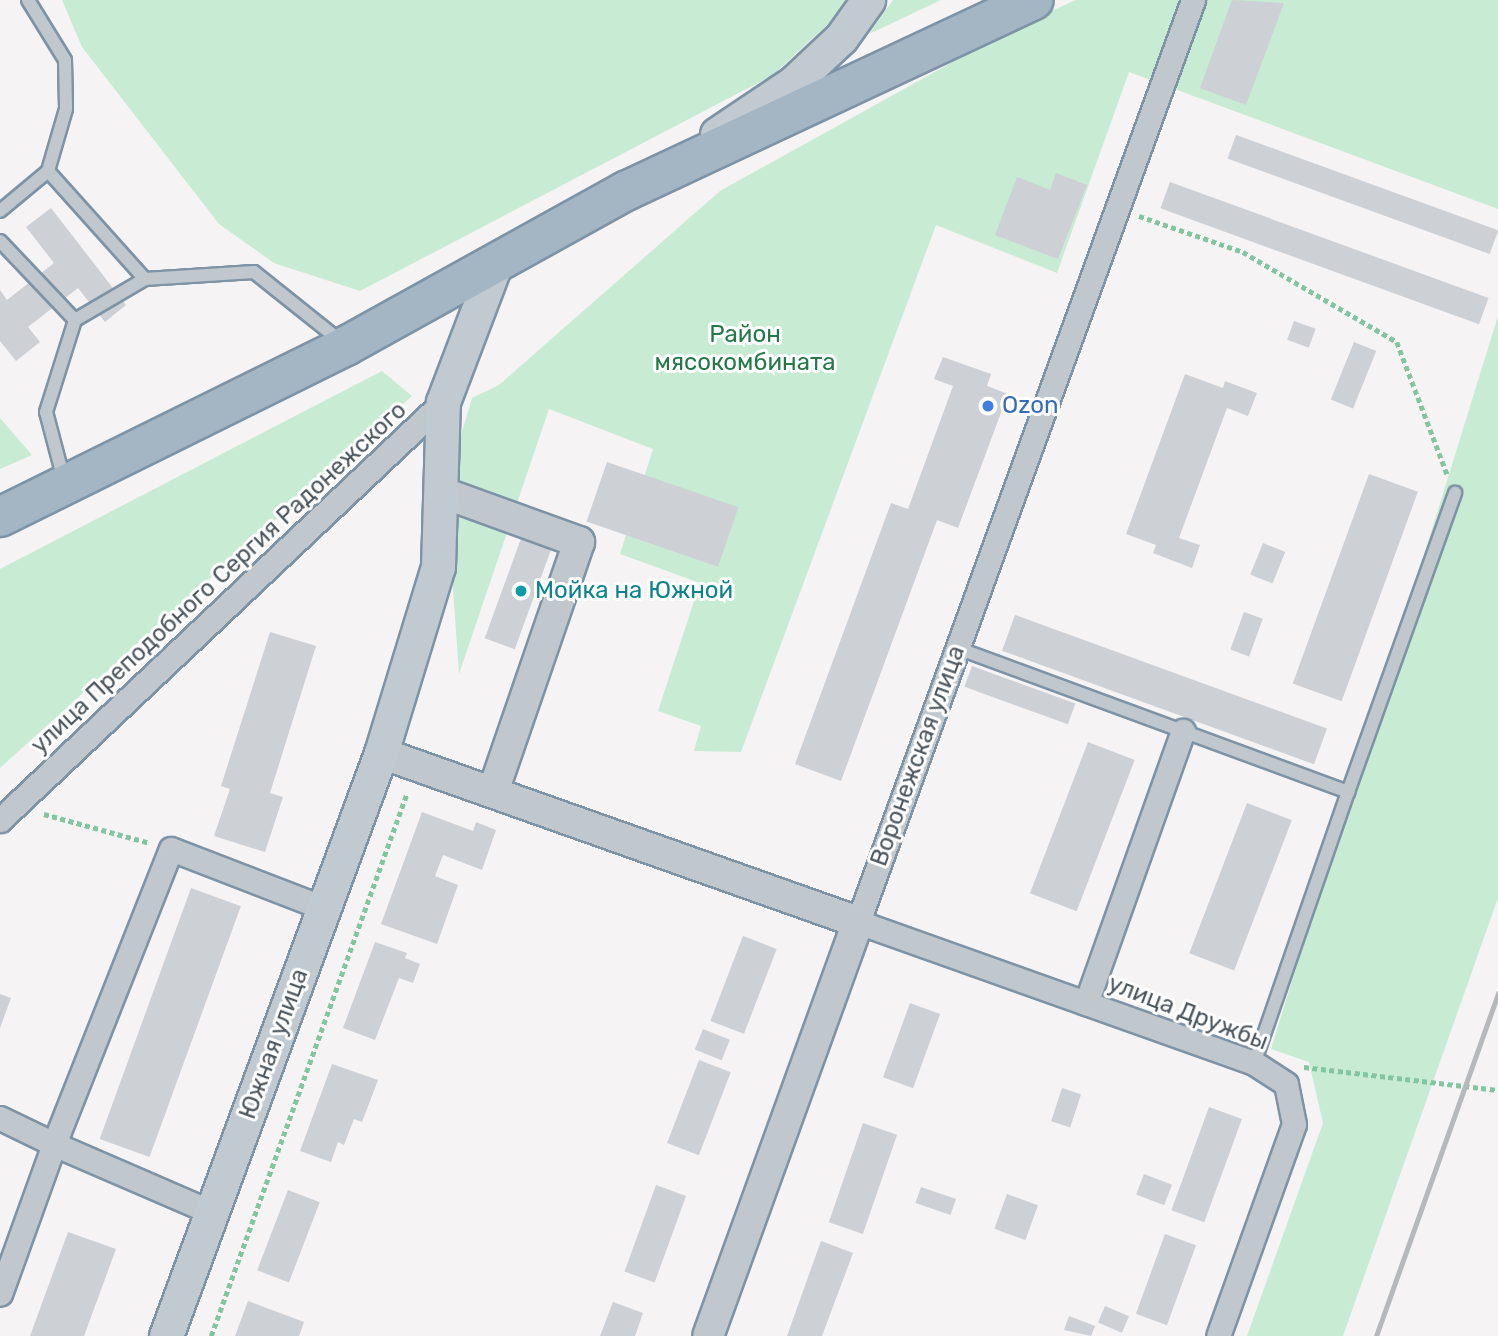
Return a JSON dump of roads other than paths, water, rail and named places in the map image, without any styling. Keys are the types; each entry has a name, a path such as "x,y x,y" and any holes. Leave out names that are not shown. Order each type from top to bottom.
{"highway":[{"path":"0,517 346,346 625,191 1032,0"}],"main road":[{"path":"625,191 793,83 841,38 868,0"},
{"name":"Южная улица","path":"166,1336 381,753 438,567 443,402 497,260"}],"street":[{"name":"Воронежская улица","path":"708,1336 1193,0"},
{"name":"улица Преподобного Сергия Радонежского","path":"8,813 443,402"},
{"path":"441,492 579,542 493,792"},
{"path":"1086,1003 1183,731"},
{"path":"381,753 858,922"},
{"path":"0,1294 54,1144 171,849 324,908"},
{"name":"улица Дружбы","path":"858,922 1254,1063 1286,1084 1294,1124 1217,1336"},
{"path":"0,1118 211,1212"}],"lane":[{"path":"0,211 48,172 66,109 65,60 28,0"},
{"path":"48,172 145,279"},
{"path":"0,241 75,320"},
{"path":"66,486 46,412 75,320 145,279 254,272 346,346"},
{"path":"1254,1063 1455,493"},
{"path":"957,648 1348,792"}],"railway":[{"path":"1376,1336 1498,993"}],"place":[{"name":"Ozon","path":"988,406"},
{"name":"Мойка на Южной","path":"521,591"}],"park label":[{"name":"Район мясокомбината","path":"745,349"}]}
